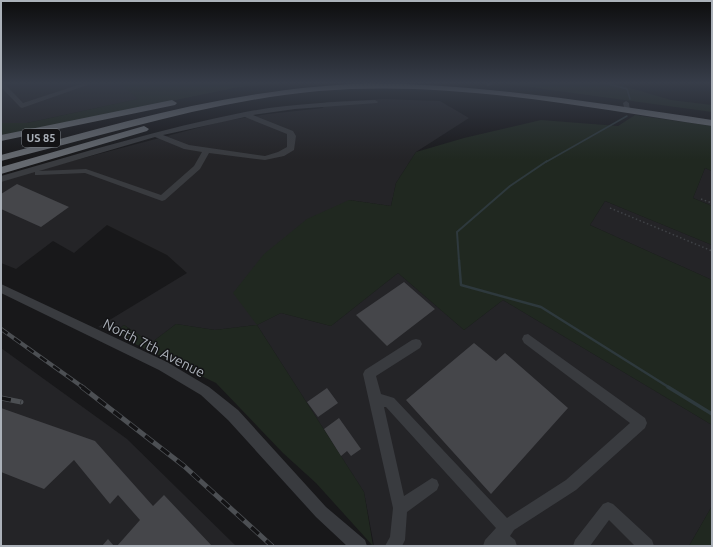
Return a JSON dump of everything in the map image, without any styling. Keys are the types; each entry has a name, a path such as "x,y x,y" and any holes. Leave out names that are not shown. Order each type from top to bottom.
{"highway":[{"path":"1,138 154,108"},
{"name":"US 85","path":"1,149 161,108"},
{"name":"US 85","path":"1,158 168,113 195,108"},
{"path":"1,171 217,108"},
{"name":"US 85","path":"630,108 712,123"},
{"name":"US 85","path":"633,108 712,115"}],"street":[{"path":"1,179 156,135 245,114 298,108"},
{"path":"156,135 188,147 265,158 281,154 290,148 292,136 290,133 245,114"},
{"path":"22,173 86,171 162,198 197,167 207,150"},
{"path":"68,160 79,163 86,171"},
{"name":"North 7th Avenue","path":"1,288 163,366 205,391 233,415 321,512 359,546"},
{"path":"376,399 390,402 501,539 509,525 571,484 640,423 528,339"},
{"path":"393,546 397,540 400,508 369,374 416,344"},
{"path":"400,508 432,485"},
{"path":"581,546 608,509 646,546"}],"path":[{"path":"701,199 712,203"},
{"path":"610,208 712,251"}],"shaded area":[{"path":"1,108 99,108 27,123 1,123"},
{"path":"99,108 139,108 1,136 1,123 27,123"},
{"path":"323,108 451,108 469,118 416,152 396,183 391,206 349,200 257,325 215,330 176,324 151,343 124,325 116,331 98,327 187,273 167,255 107,225 74,253 53,241 16,269 1,263 1,181 224,121 268,114"},
{"path":"679,108 712,108 712,112"},
{"path":"635,115 712,126 712,171 705,168 693,198 712,206 712,245 605,201 590,225 712,280 712,425 503,300 464,330 398,273 331,326 281,313 257,325 233,293 264,254 307,219 349,200 391,206 396,183 416,152 464,138 541,120 618,126"},
{"path":"705,168 712,171 712,206 693,198"},
{"path":"605,201 712,245 712,280 590,225"},
{"path":"398,273 464,330 503,300 712,425 712,506 689,546 374,546 364,492 257,325 281,313 331,326"},
{"path":"176,324 215,330 257,325 364,492 373,546 316,483 283,453 216,383 135,344 116,331 124,325 151,343"},
{"path":"1,348 127,439 236,546 1,546"},
{"path":"712,506 712,546 689,546"}],"building":[{"path":"17,184 69,207 41,227 1,209 1,194"},
{"path":"404,282 435,309 387,346 356,315"},
{"path":"474,343 496,361 505,353 568,408 491,494 406,400"},
{"path":"327,388 338,403 318,417 307,402"},
{"path":"1,408 95,441 153,506 164,495 212,546 117,546 140,520 118,495 110,504 74,460 44,489 1,472"},
{"path":"339,418 361,449 351,456 347,451 341,456 324,429"},
{"path":"108,539 114,546 102,546"}],"waterway":[{"path":"546,162 627,116"},
{"path":"459,261 457,232 510,186 547,161"},
{"path":"459,260 461,285 541,307 670,388"},
{"path":"668,387 712,414"}],"railway":[{"path":"1,329 84,388"},
{"path":"82,387 184,466 272,546"},
{"path":"1,398 21,402"}]}
